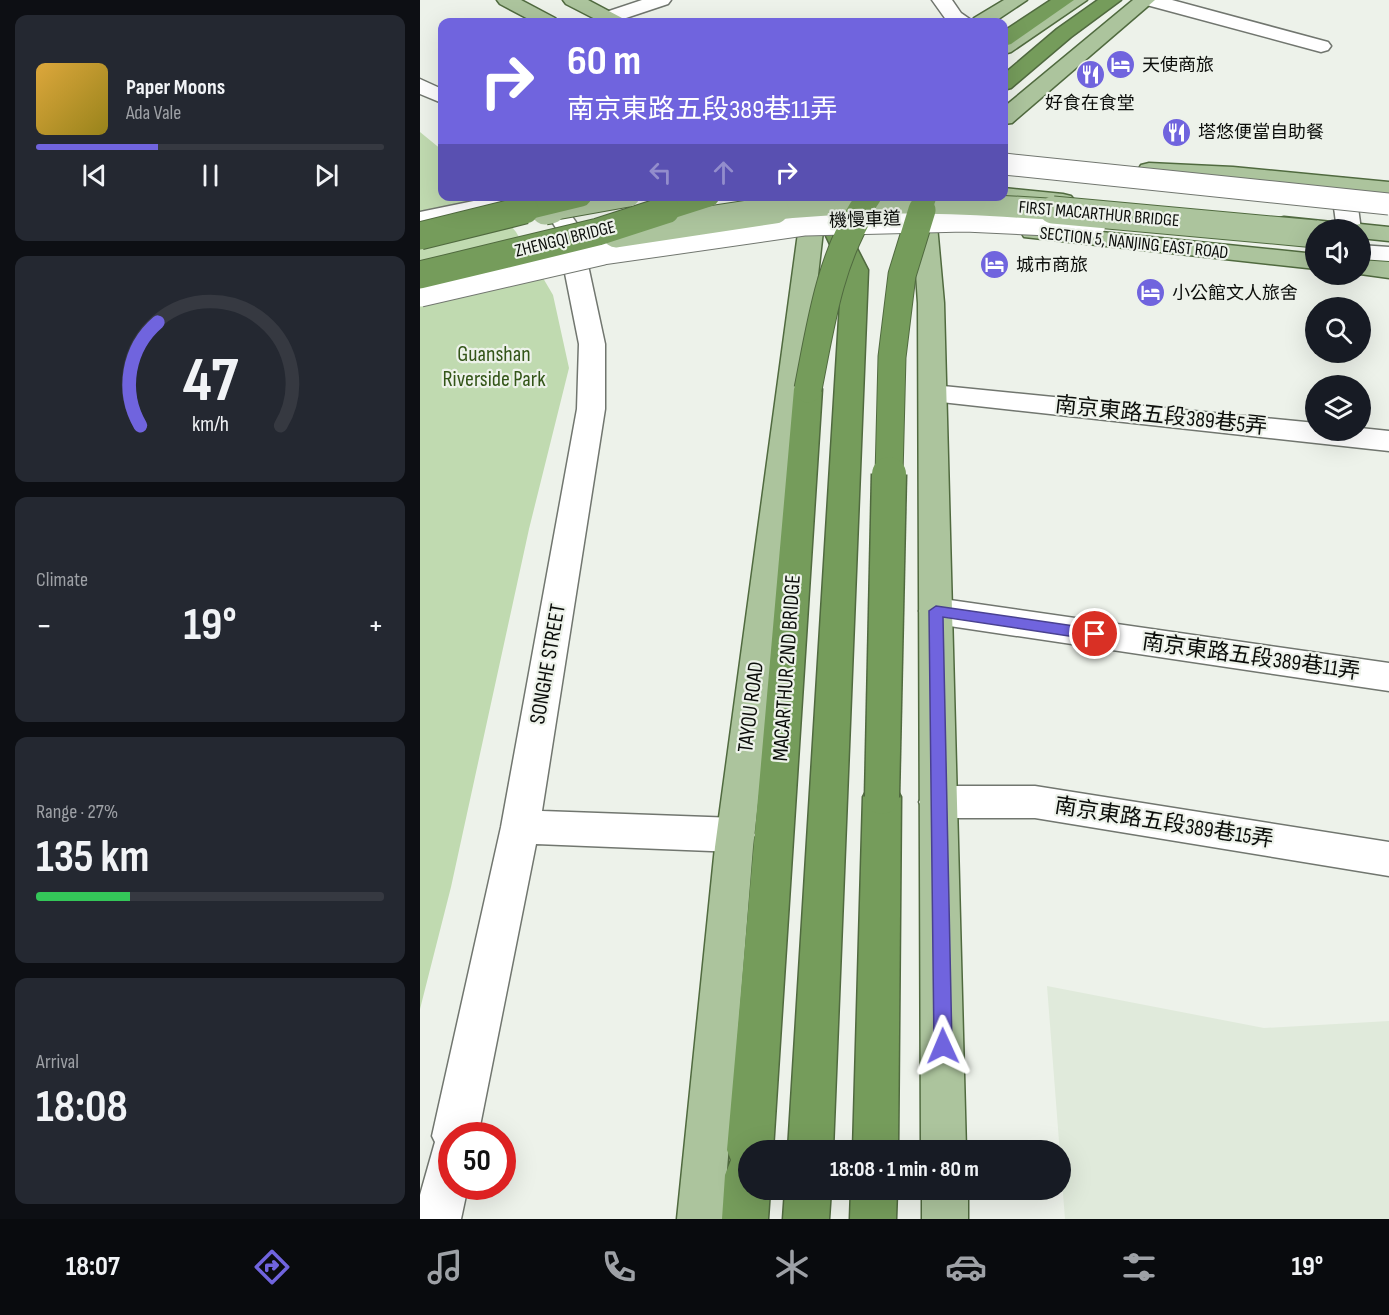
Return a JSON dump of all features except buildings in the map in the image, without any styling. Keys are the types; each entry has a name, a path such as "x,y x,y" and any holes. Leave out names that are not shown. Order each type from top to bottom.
{"highway":[{"path":"1008,32 1063,0"},
{"path":"1008,37 1063,0"},
{"path":"1008,68 1109,0"},
{"path":"1008,81 1064,33 1109,0"},
{"path":"420,236 561,201"},
{"name":"ZHENGQI BRIDGE","path":"420,275 598,232 694,201"},
{"path":"811,1140 855,270 822,201"},
{"name":"MACARTHUR 2ND BRIDGE","path":"751,1140 808,389 826,301 849,231 868,201"},
{"path":"875,1140 892,357 902,275 928,202"},
{"path":"745,1219 746,1200"},
{"path":"806,1219 807,1200"},
{"path":"873,1219 874,1200"}],"main road":[{"path":"507,0 541,18"},
{"path":"573,0 607,18"},
{"path":"988,18 1017,0"},
{"path":"1008,45 1077,0"},
{"path":"1008,115 1148,0"},
{"path":"1008,156 1389,189"},
{"name":"FIRST MACARTHUR BRIDGE","path":"1008,195 1305,226"},
{"path":"420,236 603,201"},
{"name":"TAYOU ROAD","path":"700,1219 736,834 814,201"},
{"name":"FIRST MACARTHUR BRIDGE","path":"420,275 642,229 762,211 864,201 999,206 1134,216 1305,233"},
{"path":"928,202 944,1140"},
{"name":"SECTION 5, NANJING EAST ROAD","path":"928,202 1032,232 1305,261"},
{"path":"1371,232 1389,234"},
{"path":"1371,239 1389,241"},
{"path":"1371,268 1389,270"},
{"path":"945,1200 945,1219"}],"street":[{"path":"616,18 661,0"},
{"path":"942,0 954,18"},
{"path":"1148,0 1321,46"},
{"path":"420,85 438,95"},
{"path":"1008,164 1389,204"},
{"path":"1343,185 1348,219"},
{"path":"420,219 509,201"},
{"name":"SONGHE STREET","path":"459,1122 520,827 591,409 592,344 568,228 549,201"},
{"name":"機慢車道","path":"420,293 603,251 805,222 965,218 1068,222 1305,246"},
{"path":"1371,253 1389,255"},
{"name":"南京東路五段389巷5弄","path":"933,394 1010,400 1389,441"},
{"name":"南京東路五段389巷11弄","path":"936,611 1389,677"},
{"name":"南京東路五段389巷15弄","path":"938,802 1035,802 1389,859"},
{"path":"520,827 736,834"},
{"path":"438,1219 442,1200"}],"shaded area":[{"path":"1047,986 1264,1028 1389,1021 1389,1219 1065,1219 1064,1200 1071,1200 1071,1140 1059,1140"}],"green space":[{"name":"Guanshan Riverside Park","path":"420,132 438,147 438,201 491,201 516,232 553,295 569,368 529,529 451,887 420,1009"}],"place":[{"name":"天使商旅","path":"1121,65"},
{"name":"好食在食堂","path":"1090,74"},
{"name":"塔悠便當自助餐","path":"1177,132"},
{"name":"城市商旅","path":"995,265"},
{"name":"小公館文人旅舍","path":"1151,293"}],"route":[{"path":"943,1046 936,611 1095,634"}]}
